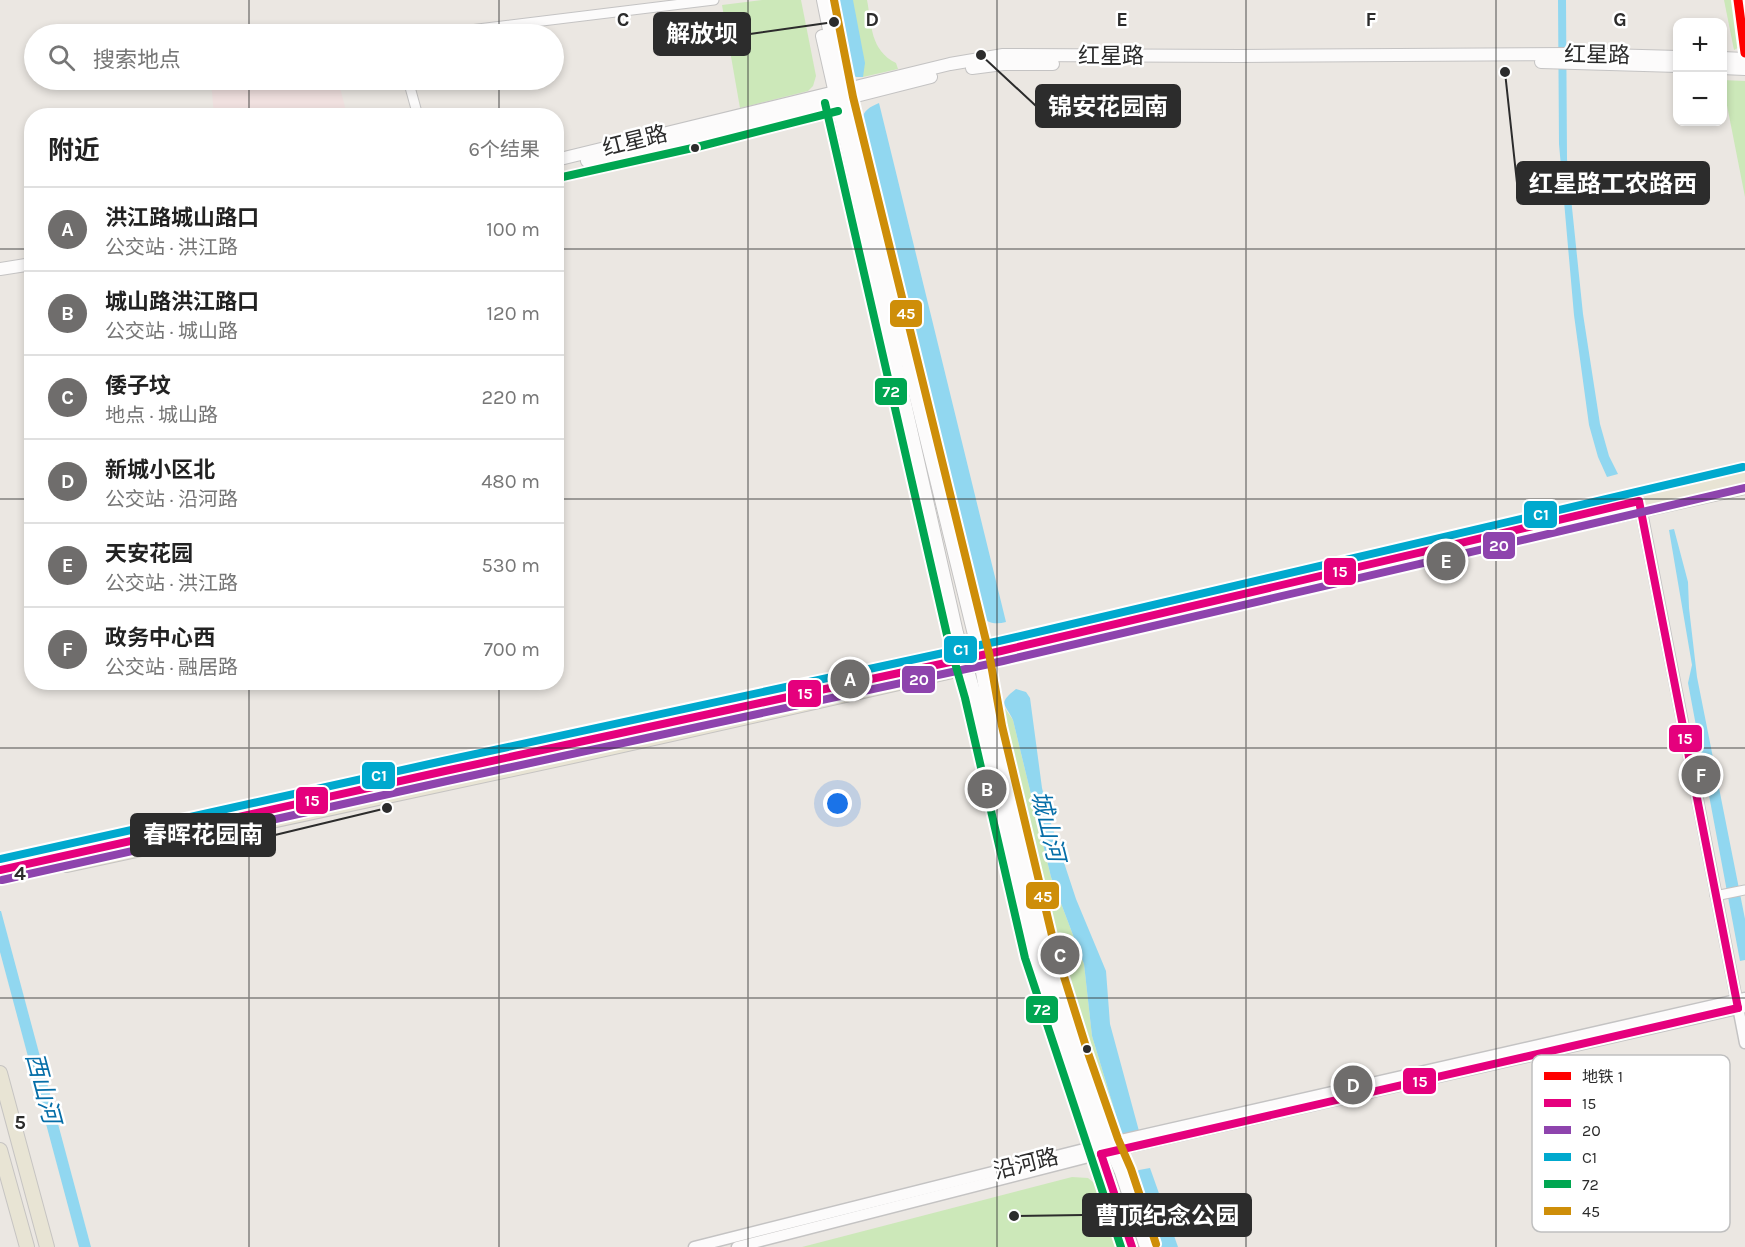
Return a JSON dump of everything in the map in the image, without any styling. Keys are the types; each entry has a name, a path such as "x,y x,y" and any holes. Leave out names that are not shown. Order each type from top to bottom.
{"main road":[{"path":"815,0 957,633 973,661 1035,955 1105,1149 1132,1247"},
{"path":"823,0 838,96"},
{"name":"红星路","path":"564,158 838,96 951,72 1003,64 1673,57"},
{"name":"红星路","path":"1570,58 1673,66"},
{"path":"1727,58 1745,58"},
{"path":"1727,68 1745,69"},
{"name":"红星路","path":"564,166 694,137 838,96"},
{"path":"0,262 24,258"},
{"path":"0,269 24,265"},
{"path":"0,879 610,748 1640,506 1745,477"},
{"path":"1640,506 1745,487"},
{"path":"0,870 445,771 973,661"},
{"path":"0,1073 47,1247"},
{"path":"1105,1149 1121,1172 1146,1247"},
{"path":"0,1150 27,1247"}],"street":[{"path":"518,24 714,0"},
{"path":"411,90 416,108"},
{"path":"1640,506 1720,895 1741,1003 1745,1042"},
{"path":"1720,895 1743,890"},
{"name":"沿河路","path":"694,1247 1105,1149 1741,1003"},
{"name":"沿河路","path":"737,1247 1105,1149"}],"shaded area":[{"path":"212,90 341,90 345,108 213,108"}],"green space":[{"path":"762,0 801,0 816,76 813,86 808,91 740,108 722,5"},
{"path":"834,0 867,0 877,44 887,58 896,63 898,69 856,77 843,51"},
{"path":"1724,0 1745,0 1745,44 1734,50"},
{"path":"1727,80 1745,81 1745,197 1727,105"},
{"path":"1004,707 1013,720 1051,877 1084,964 1092,1036 1122,1135 1113,1131 1054,954 1002,713"},
{"path":"1072,1177 1088,1178 1098,1186 1118,1247 802,1247"}],"water":[{"path":"838,0 853,0 865,63 863,77 856,77 852,73"},
{"path":"1558,0 1566,0 1567,159 1583,314 1600,424 1609,456 1618,474 1607,477 1598,457 1589,425 1574,315 1559,144"},
{"path":"879,103 1006,622 991,622 979,613 862,121 865,112"},
{"path":"1674,529 1688,582 1697,677 1745,919 1745,960 1740,961 1688,683 1692,665 1669,530"},
{"name":"城山河","path":"1016,689 1026,692 1030,698 1042,788 1050,820 1076,899 1106,971 1110,1024 1139,1131 1122,1135 1092,1036 1084,964 1051,877 1013,720 1004,704 1006,698"},
{"name":"西山河","path":"0,911 91,1247 79,1247 0,952"},
{"path":"1150,1168 1178,1247 1158,1247 1133,1174"}],"metro line":[{"name":"1","path":"1738,0 1745,53"}],"transit line":[{"name":"45","path":"834,0 853,97 989,653 1002,726 1055,948 1087,1050 1156,1244"},
{"name":"72","path":"825,103 947,635 965,698 1025,958 1121,1247"},
{"name":"72","path":"564,177 697,147 838,111"},
{"name":"C1","path":"0,859 999,641 1743,467"},
{"name":"20","path":"2,880 1003,661 1745,488"},
{"name":"15","path":"0,870 1001,651 1639,501 1738,1008"},
{"name":"15","path":"1533,1055 1738,1008"},
{"name":"15","path":"1101,1154 1532,1055"},
{"name":"15","path":"1101,1154 1132,1247"}],"place":[{"name":"解放坝","path":"834,22"},
{"name":"锦安花园南","path":"981,55"},
{"name":"红星路工农路西","path":"1505,72"},
{"name":"天安花园","path":"1446,561"},
{"name":"洪江路城山路口","path":"850,679"},
{"name":"政务中心西","path":"1701,775"},
{"name":"城山路洪江路口","path":"987,789"},
{"name":"春晖花园南","path":"387,808"},
{"name":"倭子坟","path":"1060,955"},
{"name":"新城小区北","path":"1353,1085"},
{"name":"曹顶纪念公园","path":"1014,1216"}]}
